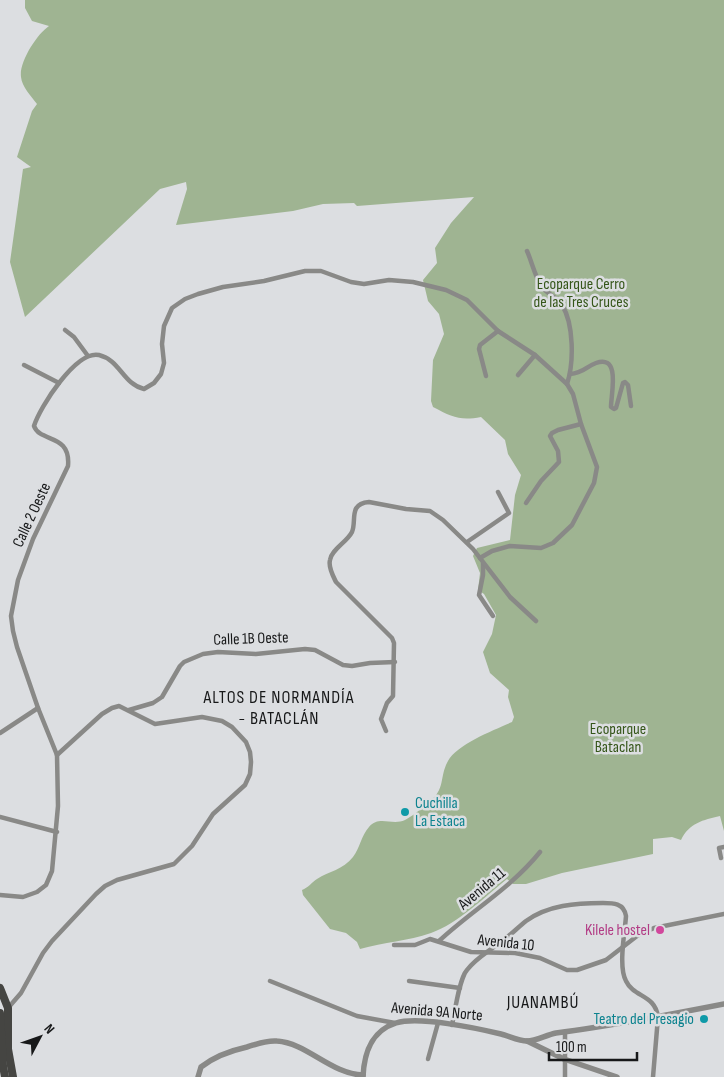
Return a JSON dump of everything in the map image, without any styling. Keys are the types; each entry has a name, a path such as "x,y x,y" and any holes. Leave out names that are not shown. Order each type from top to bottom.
{"main road":[{"path":"0,988 8,1008 8,1049 13,1077"},
{"path":"0,1012 3,1066 6,1077"}],"street":[{"path":"528,251 541,286 561,303 566,312 569,323 571,357 570,374 567,384"},
{"path":"65,330 74,337 88,356 99,355 110,361 120,369 126,380 136,387 144,389 154,383 161,374 164,362 162,344 164,326 172,308 184,299 223,287 264,281 305,271 321,272 364,284 389,280 413,282 446,290 467,300 498,331 535,355 567,384 573,394 581,424 597,467 594,483 572,525 553,543 540,548 510,546 492,551 481,560"},
{"path":"486,376 479,349 498,331"},
{"path":"518,375 535,355"},
{"name":"Calle 2 Oeste","path":"0,896 23,897 37,892 46,885 52,871 57,832 59,773 57,755 38,708 15,639 11,616 18,580 33,539 68,466 66,450 53,439 38,432 34,426 36,419 59,383 80,361 88,356"},
{"path":"570,374 579,373 596,363 609,364 613,370 611,406 614,409 616,408 622,383 624,382 628,385 631,406"},
{"path":"24,365 59,383"},
{"path":"526,504 542,480 559,462 558,452 550,436 552,433 581,424"},
{"path":"467,542 509,513 498,492"},
{"path":"386,731 381,719 383,711 393,696 394,643 392,638 344,592 332,574 330,560 332,554 347,540 353,530 354,511 369,502 406,509 430,511 454,529 467,542 510,596 536,621"},
{"path":"481,560 482,575 478,595 493,616"},
{"name":"Calle 1B Oeste","path":"57,755 102,714 112,708 119,706 129,710 153,703 162,697 180,666 184,662 203,654 218,652 256,654 305,649 315,650 343,665 352,666 395,662"},
{"path":"0,734 38,708"},
{"path":"8,1008 21,993 43,953 52,941 96,894 105,886 117,880 174,864 192,846 213,814 244,785 250,774 250,752 246,742 232,727 222,721 202,717 155,724 129,710"},
{"path":"0,817 57,832"},
{"path":"721,847 721,858"},
{"name":"Avenida 11","path":"438,941 503,889 532,863 540,852"},
{"path":"452,1025 464,972 484,953 501,942 526,921 562,905 612,903 624,908 626,916 623,947 625,981 657,1008 658,1017 653,1077"},
{"name":"Avenida 10","path":"394,945 415,945 430,939 471,952 515,953 540,958 567,970 577,970 606,960 637,936 654,928 724,914"},
{"name":"Avenida 9A Norte","path":"270,981 357,1016 395,1023 438,1023 452,1025 527,1041 564,1059 617,1077"},
{"path":"409,981 460,988"},
{"path":"527,1041 549,1034 658,1017 724,1004"},
{"path":"198,1077 201,1067 222,1053 268,1041 279,1041 295,1046 345,1072 363,1076 371,1042 379,1032 395,1023"},
{"path":"428,1059 438,1023"},
{"path":"565,1032 565,1077"}],"green space":[{"name":"Ecoparque Cerro de las Tres Cruces","path":"25,0 724,0 724,831 720,816 692,826 681,840 672,837 653,839 653,854 562,873 526,884 513,884 507,879 451,923 441,929 414,938 360,949 357,942 346,933 330,929 303,895 302,890 349,861 366,831 373,824 381,821 400,822 420,809 438,792 445,767 459,749 467,743 512,722 514,717 508,697 509,690 490,673 483,652 492,634 496,615 484,594 478,590 480,573 473,556 477,548 510,540 515,495 521,475 508,454 505,440 481,417 467,419 451,416 433,407 431,401 433,360 444,334 439,314 428,301 423,280 437,263 435,248 451,223 474,197 357,206 354,203 323,204 293,211 176,225 187,189 186,182 160,189 25,317 10,262 23,169 31,167 17,157 32,111 37,104 23,84 21,71 30,49 39,35 49,26 32,21 25,8"}],"place":[{"name":"Cuchilla La Estaca","path":"405,812"},
{"name":"Kilele hostel","path":"660,930"},
{"name":"Teatro del Presagio","path":"704,1019"}],"district":[{"name":"ALTOS DE NORMANDÍA - BATACLÁN","path":"279,708"},
{"name":"JUANAMBÚ","path":"543,1002"}],"park label":[{"name":"Ecoparque Bataclan","path":"618,738"}]}
